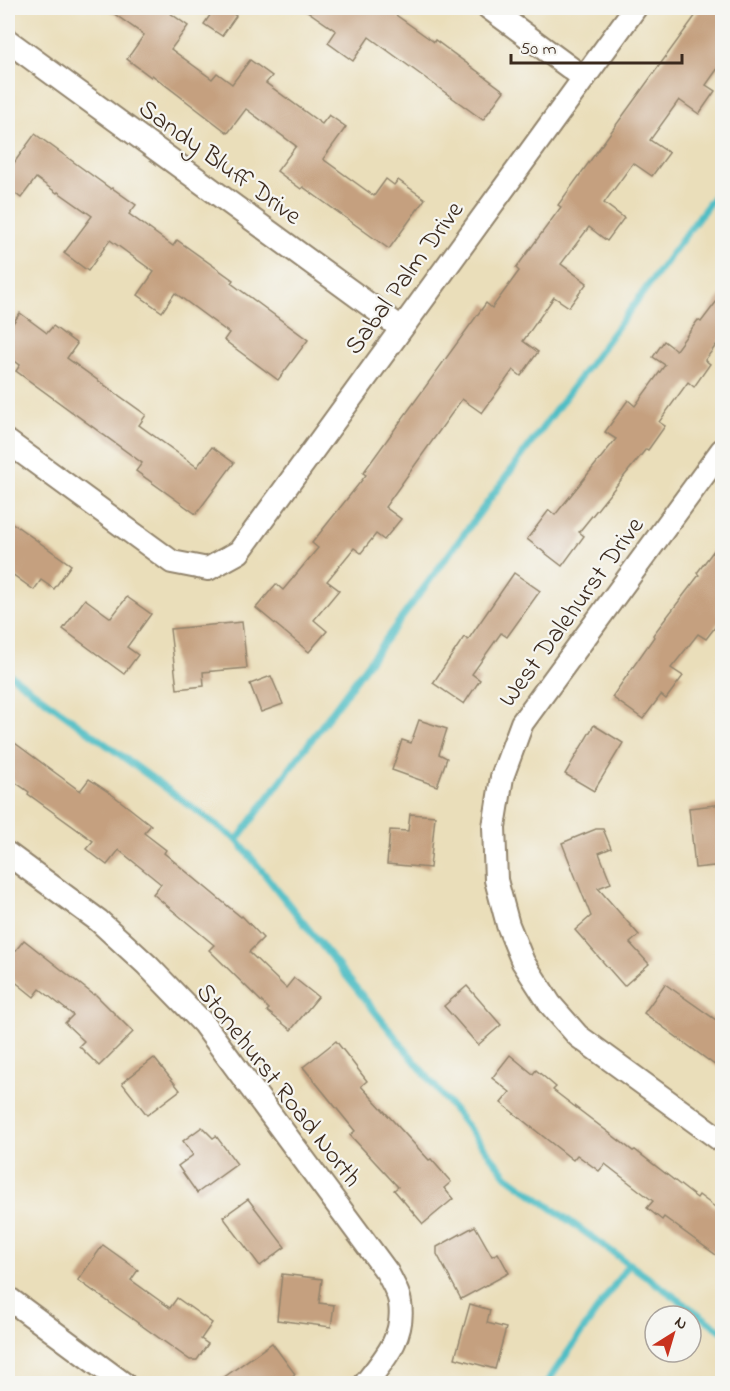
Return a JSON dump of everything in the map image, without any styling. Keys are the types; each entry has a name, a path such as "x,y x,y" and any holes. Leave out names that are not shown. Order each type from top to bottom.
{"street":[{"path":"489,8 584,78"},
{"name":"Sabal Palm Drive","path":"8,442 172,562 208,569 238,552 635,8"},
{"name":"Sandy Bluff Drive","path":"8,41 401,327"},
{"name":"West Dalehurst Drive","path":"723,450 522,723 502,777 494,826 496,880 508,926 523,962 550,1004 578,1036 723,1141"},
{"name":"Stonehurst Road North","path":"8,854 99,921 147,964 202,1023 387,1272 400,1302 400,1327 393,1348 365,1383"},
{"path":"8,1298 124,1383"}],"building":[{"path":"106,8 163,8 188,26 171,49 212,79 217,73 232,84 250,60 272,76 266,83 322,124 329,115 346,127 323,159 374,196 386,179 394,185 398,180 425,199 389,249 277,171 296,146 246,109 228,133 152,75 151,77 127,59 144,35"},
{"path":"215,8 225,8 236,16 222,36 204,24"},
{"path":"303,8 386,8 434,42 435,40 504,91 483,120 369,37 353,61 328,43 336,31"},
{"path":"701,8 723,8 723,61 706,85 715,91 699,114 679,100 650,140 669,153 652,176 633,163 604,203 624,218 607,241 589,227 561,264 587,283 569,307 554,297 523,341 538,352 521,376 513,370 482,413 462,399 385,507 401,519 384,540 376,534 361,553 354,548 327,581 339,590 314,620 327,631 309,652 256,608 276,584 283,590 318,548 312,543 366,475 363,473 486,303 492,308 519,271 516,268 561,207 558,205"},
{"path":"35,134 136,205 129,214 173,246 177,240 233,280 231,283 308,340 278,380 224,340 229,333 175,293 162,312 138,295 154,272 110,240 88,271 64,253 92,216 36,178 21,198 8,188 8,171"},
{"path":"723,293 723,336 705,360 710,364 694,387 688,382 659,422 665,426 648,450 646,449 579,532 584,536 562,566 527,539 549,510 555,515 616,439 605,432 628,400 635,406 665,365 653,357 664,341 676,350 698,320 701,322"},
{"path":"20,313 47,333 53,326 77,344 67,358 146,415 139,425 197,467 212,447 234,463 196,514 136,471 142,463 16,371 20,365 8,356 8,330"},
{"path":"8,520 71,565 54,589 41,580 34,590 8,571"},
{"path":"723,538 723,617 706,639 698,634 671,668 683,676 666,699 661,695 643,719 612,697 654,637 653,635 699,575 697,573"},
{"path":"514,573 540,591 507,637 501,633 472,674 480,680 464,704 433,683 464,637 468,640"},
{"path":"127,597 151,614 127,647 138,655 124,674 63,629 85,599 111,618"},
{"path":"242,622 247,668 203,672 204,686 177,689 170,629"},
{"path":"271,676 283,704 261,712 250,684"},
{"path":"419,720 447,729 439,754 447,758 437,786 392,770 402,740 411,743"},
{"path":"594,725 623,743 594,791 565,774"},
{"path":"8,738 80,791 89,779 114,796 151,825 144,833 166,850 164,853 242,916 263,938 249,952 286,988 294,978 318,997 291,1030 267,1011 269,1009 209,950 214,945 153,894 161,884 119,850 107,865 86,849 93,841 8,777"},
{"path":"723,804 723,865 695,868 689,808"},
{"path":"410,814 435,816 430,868 387,864 390,830 408,831"},
{"path":"596,829 603,829 611,848 599,853 611,883 598,888 639,935 630,943 649,964 624,986 575,930 591,916 562,843"},
{"path":"24,940 95,994 133,1032 99,1066 79,1046 84,1041 65,1023 73,1015 40,989 34,997 8,976 8,960"},
{"path":"665,984 723,1025 723,1071 644,1013"},
{"path":"467,986 501,1025 478,1045 444,1006"},
{"path":"336,1041 367,1081 361,1086 451,1182 444,1188 453,1199 423,1224 394,1190 398,1187 350,1135 355,1131 303,1067"},
{"path":"510,1055 533,1074 536,1070 556,1087 553,1090 633,1151 635,1150 697,1198 699,1195 723,1213 723,1260 664,1217 662,1220 647,1208 653,1201 605,1164 599,1171 577,1155 573,1160 501,1103 510,1092 492,1078"},
{"path":"154,1058 180,1090 147,1115 122,1083"},
{"path":"202,1127 213,1138 216,1136 237,1164 197,1193 178,1166 193,1155 183,1141"},
{"path":"248,1199 285,1247 260,1266 223,1217"},
{"path":"475,1226 492,1256 498,1253 509,1273 461,1299 437,1254 437,1247"},
{"path":"103,1245 138,1270 131,1280 170,1308 177,1298 212,1323 201,1339 208,1344 197,1360 190,1360 78,1280"},
{"path":"282,1274 322,1279 319,1303 334,1305 331,1327 277,1320"},
{"path":"470,1304 490,1310 487,1323 506,1328 495,1369 455,1358"},
{"path":"272,1343 295,1374 282,1383 216,1383"}],"waterway":[{"path":"8,673 237,840 722,186"},
{"path":"237,840 507,1176 722,1331"},
{"path":"546,1384 629,1264"}]}
